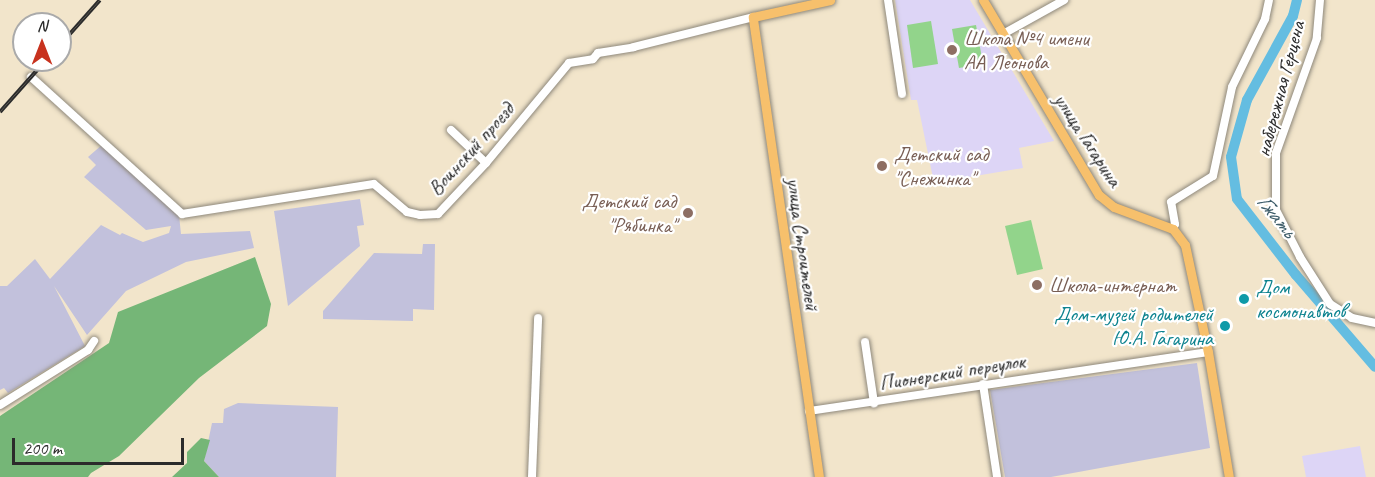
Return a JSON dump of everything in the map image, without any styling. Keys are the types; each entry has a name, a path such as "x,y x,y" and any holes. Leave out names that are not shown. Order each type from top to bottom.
{"main road":[{"name":"Воинский проезд","path":"753,17 830,0"},
{"name":"улица Гагарина","path":"983,0 1099,195 1114,207 1173,229"},
{"name":"улица Строителей","path":"753,17 819,477"},
{"path":"1173,229 1188,252 1229,477"}],"street":[{"path":"888,0 902,94"},
{"path":"1003,34 1064,0"},
{"path":"1173,229 1175,224 1171,202 1213,176 1232,87 1265,19 1269,0"},
{"name":"набережная Герцена","path":"1320,0 1317,38 1276,153 1276,210 1300,258 1330,304 1352,318 1375,323"},
{"name":"Воинский проезд","path":"31,76 183,214 374,184 407,212 420,215 438,214 486,163 569,63 593,59 598,53 634,47 753,17"},
{"path":"451,130 486,163"},
{"path":"532,477 538,318"},
{"path":"0,405 88,350 94,341"},
{"path":"865,342 874,403"},
{"name":"Пионерский переулок","path":"809,411 1208,352"},
{"path":"983,384 997,477"}],"shaded area":[{"name":"Школа №4 имени АА Леонова","path":"895,0 970,0 1054,141 1019,148 1023,168 934,183 917,100 911,100"},
{"path":"103,144 179,215 181,234 250,231 254,248 186,262 126,291 87,335 54,286 85,346 8,393 4,388 0,390 0,286 7,286 35,259 50,279 101,225 120,235 122,233 143,242 169,233 171,226 146,230 84,177 96,165 88,157"},
{"path":"360,199 364,225 357,226 360,246 288,306 274,211"},
{"path":"423,244 435,244 434,310 413,309 413,321 323,319 323,311 374,253 422,254"},
{"path":"1197,363 1210,448 1051,477 1005,477 990,390"},
{"path":"238,403 338,407 336,477 219,477 204,461 212,423 223,423 224,409"},
{"path":"1360,446 1366,477 1306,477 1302,456"}],"green space":[{"path":"931,21 938,64 913,68 907,25"},
{"path":"976,25 983,64 959,68 952,29"},
{"path":"1031,220 1043,269 1017,275 1005,226"},
{"path":"255,257 271,304 267,326 199,378 119,456 88,477 0,477 0,416 109,343 118,312"},
{"path":"201,438 210,440 204,461 219,477 172,477 187,463 187,452"}],"waterway":[{"name":"Гжать","path":"1297,0 1293,16 1247,100 1231,157 1237,199 1296,275 1375,367"}],"railway":[{"path":"72,32 100,0"},
{"path":"0,112 35,72"}],"place":[{"name":"Школа №4 имени АА Леонова","path":"952,50"},
{"name":"Детский сад \"Снежинка\"","path":"882,166"},
{"name":"Детский сад \"Рябинка\"","path":"688,213"},
{"name":"Школа-интернат","path":"1037,285"},
{"name":"Дом космонавтов","path":"1244,299"},
{"name":"Дом-музей родителей Ю.А. Гагарина","path":"1225,326"}]}
